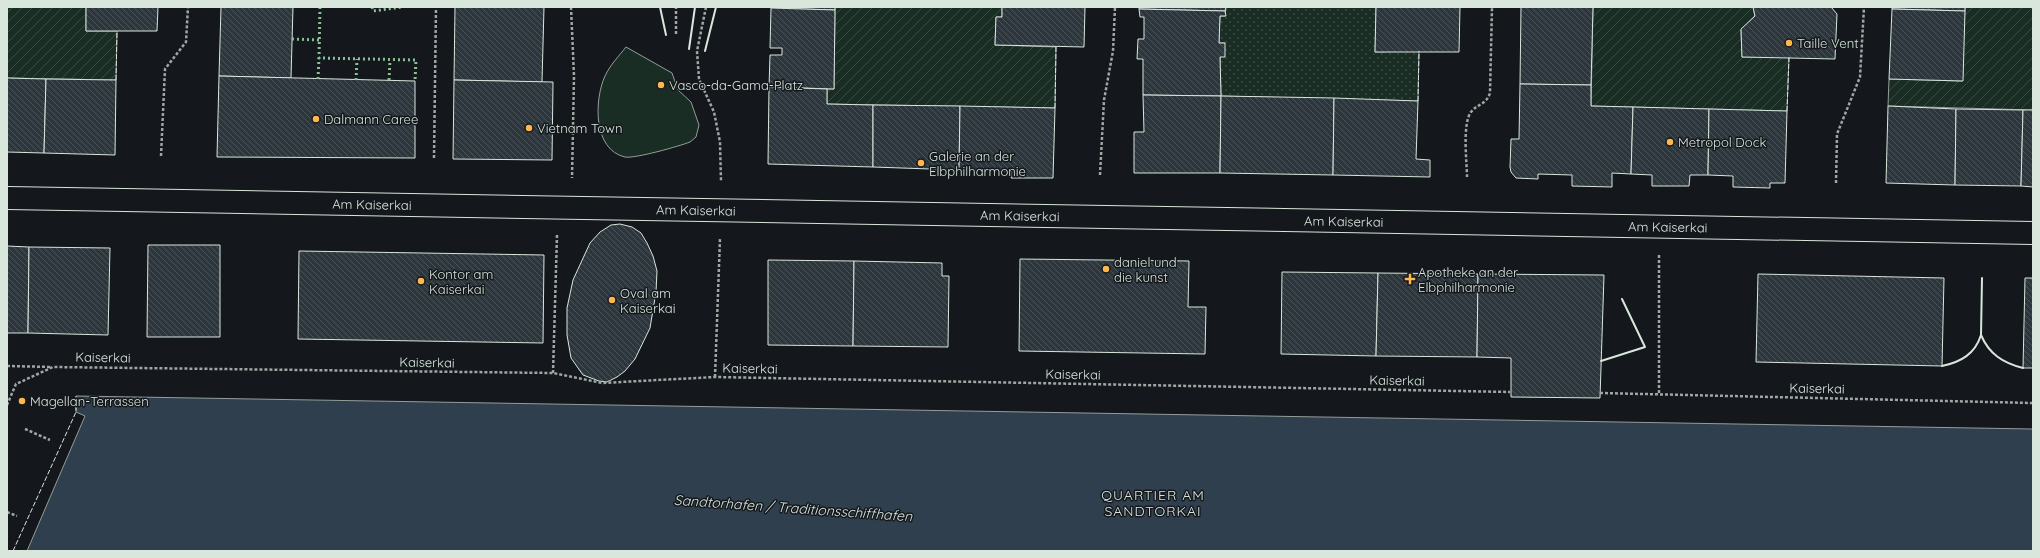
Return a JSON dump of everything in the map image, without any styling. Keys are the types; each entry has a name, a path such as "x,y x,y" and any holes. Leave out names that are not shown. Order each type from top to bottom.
{"street":[{"name":"Am Kaiserkai","path":"7,198 2033,233"}],"path":[{"path":"161,156 165,69 186,42 188,7"},
{"path":"434,158 436,7"},
{"path":"572,7 574,76 572,184"},
{"path":"676,7 676,34"},
{"path":"706,7 697,51 699,78 714,112 720,142 720,210"},
{"path":"1100,175 1104,100 1113,50 1115,7"},
{"path":"1466,178 1467,122 1471,111 1485,103 1490,94 1492,7"},
{"path":"1836,183 1837,134 1860,77 1864,7"},
{"path":"553,373 557,230"},
{"path":"715,377 719,265"},
{"path":"1659,283 1659,394"},
{"path":"7,366 53,367"},
{"name":"Kaiserkai","path":"7,405 16,384 53,367 553,373 602,383 715,377 1510,392"},
{"name":"Kaiserkai","path":"1600,393 2033,403"},
{"path":"25,429 50,440"},
{"path":"7,512 17,516"}],"green space":[{"path":"7,7 86,7 86,31 117,31 116,80 7,78"},
{"path":"835,7 1002,7 1002,17 996,17 995,45 1056,47 1055,108 827,104 827,89 834,89"},
{"path":"1226,7 1376,7 1375,52 1419,51 1418,101 1221,96 1220,57 1225,43 1219,43 1220,16 1225,16"},
{"path":"1593,7 1753,7 1755,16 1741,30 1742,57 1789,57 1787,111 1591,106"},
{"path":"1965,7 2033,7 2033,110 1888,106 1889,79 1962,81"},
{"path":"626,47 672,73 678,90 691,102 699,125 696,137 690,142 657,152 630,157 625,157 615,152 607,145 602,135 599,123 598,110 601,86 612,64"}],"water":[{"name":"Sandtorhafen / Traditionsschiffhafen","path":"76,396 2033,429 2033,551 27,551 85,416 76,412"}],"building":[{"path":"86,7 158,7 157,31 86,31"},
{"path":"221,7 293,7 291,78 219,76"},
{"path":"455,7 544,7 542,82 454,80"},
{"path":"835,7 835,10 771,8"},
{"path":"1002,7 1085,7 1084,47 995,45 996,17 1002,17"},
{"path":"1139,7 1226,7 1225,11 1139,9"},
{"path":"1376,7 1460,7 1459,52 1375,52"},
{"path":"1521,7 1593,7 1591,85 1520,84"},
{"name":"Taille Vent","path":"1753,7 1831,7 1837,14 1835,59 1742,57 1741,29 1755,16"},
{"path":"1892,7 1965,7 1965,11 1892,9"},
{"path":"771,8 835,10 834,89 769,87 770,55 782,55 782,48 770,48"},
{"path":"1139,9 1225,11 1226,16 1220,16 1219,43 1225,43 1225,57 1220,57 1221,96 1143,95 1143,59 1137,59 1138,39 1144,39 1144,17 1140,17"},
{"path":"1892,9 1965,11 1963,81 1889,79"},
{"name":"Dalmann Caree","path":"219,76 415,81 415,158 217,157"},
{"path":"7,78 46,79 44,153 7,152"},
{"path":"46,79 116,80 115,155 44,153"},
{"path":"454,80 553,82 552,160 453,159"},
{"path":"1520,84 1591,85 1591,106 1633,107 1631,174 1612,173 1612,187 1572,186 1572,175 1538,174 1538,179 1516,178 1511,172 1510,167 1511,139 1519,139"},
{"path":"769,87 827,89 827,104 873,105 873,167 768,164"},
{"path":"1143,95 1221,96 1220,173 1134,173 1134,132 1144,132"},
{"path":"1221,96 1334,98 1333,175 1220,173"},
{"path":"1334,98 1418,101 1416,159 1430,160 1430,177 1333,175"},
{"path":"873,105 960,106 959,170 873,167"},
{"path":"960,106 1055,108 1053,178 1011,178 1011,171 959,170"},
{"path":"1888,106 1956,109 1955,185 1886,183"},
{"name":"Metropol Dock","path":"1633,107 1709,109 1708,175 1690,175 1689,186 1652,186 1652,175 1631,174"},
{"path":"1709,109 1787,111 1785,183 1770,183 1770,188 1733,187 1733,176 1708,175"},
{"path":"1956,109 2023,110 2021,186 1955,185"},
{"path":"2023,110 2033,110 2033,187 2021,186"},
{"name":"Oval am Kaiserkai","path":"620,224 632,227 641,233 647,243 653,256 657,271 656,292 650,328 635,359 625,371 607,382 599,381 583,375 571,358 567,335 567,308 573,280 590,243 600,232 611,225"},
{"path":"148,245 220,245 220,337 147,337"},
{"path":"7,246 29,247 28,333 7,333"},
{"path":"29,247 110,248 108,335 28,333"},
{"name":"Kontor am Kaiserkai","path":"299,251 544,255 543,343 298,339"},
{"path":"1020,259 1189,261 1188,307 1206,307 1205,354 1019,351"},
{"path":"768,260 854,261 853,346 768,345"},
{"path":"854,261 942,263 942,276 949,276 948,347 853,346"},
{"path":"1282,272 1378,273 1376,356 1281,354"},
{"path":"1378,273 1478,274 1477,357 1376,356"},
{"path":"1478,274 1604,275 1600,398 1511,397 1511,358 1477,357"},
{"path":"1758,274 1944,278 1942,366 1756,362"},
{"path":"2025,278 2033,278 2033,368 2023,368"}],"hedge":[{"path":"320,7 319,58 416,60 415,81"},
{"path":"372,7 373,11 402,7"},
{"path":"292,39 319,40"},
{"path":"318,79 319,58"},
{"path":"356,80 357,59"},
{"path":"389,80 390,60"}],"fence":[{"path":"116,80 117,31"},
{"path":"1055,108 1056,47"},
{"path":"1418,101 1419,51"},
{"path":"1787,111 1789,57"},
{"path":"13,551 76,412 76,396"}],"wall":[{"path":"660,7 666,35"},
{"path":"689,49 695,7"},
{"path":"705,51 716,7"},
{"path":"1981,335 1982,278"},
{"path":"1601,361 1645,347 1622,299"},
{"path":"1942,366 1955,362 1966,356 1975,347 1981,335 1984,342 1998,357 2023,368"}],"place":[{"name":"Taille Vent","path":"1789,43"},
{"name":"Vasco-da-Gama-Platz","path":"661,85"},
{"name":"Dalmann Caree","path":"316,119"},
{"name":"Vietnam Town","path":"529,128"},
{"name":"Metropol Dock","path":"1670,142"},
{"name":"Galerie an der Elbphilharmonie","path":"921,163"},
{"name":"daniel und die kunst","path":"1106,269"},
{"name":"Apotheke an der Elbphilharmonie","path":"1410,279"},
{"name":"Kontor am Kaiserkai","path":"421,281"},
{"name":"Oval am Kaiserkai","path":"612,300"},
{"name":"Magellan-Terrassen","path":"22,401"}],"district":[{"name":"QUARTIER AM SANDTORKAI","path":"1153,504"}]}
